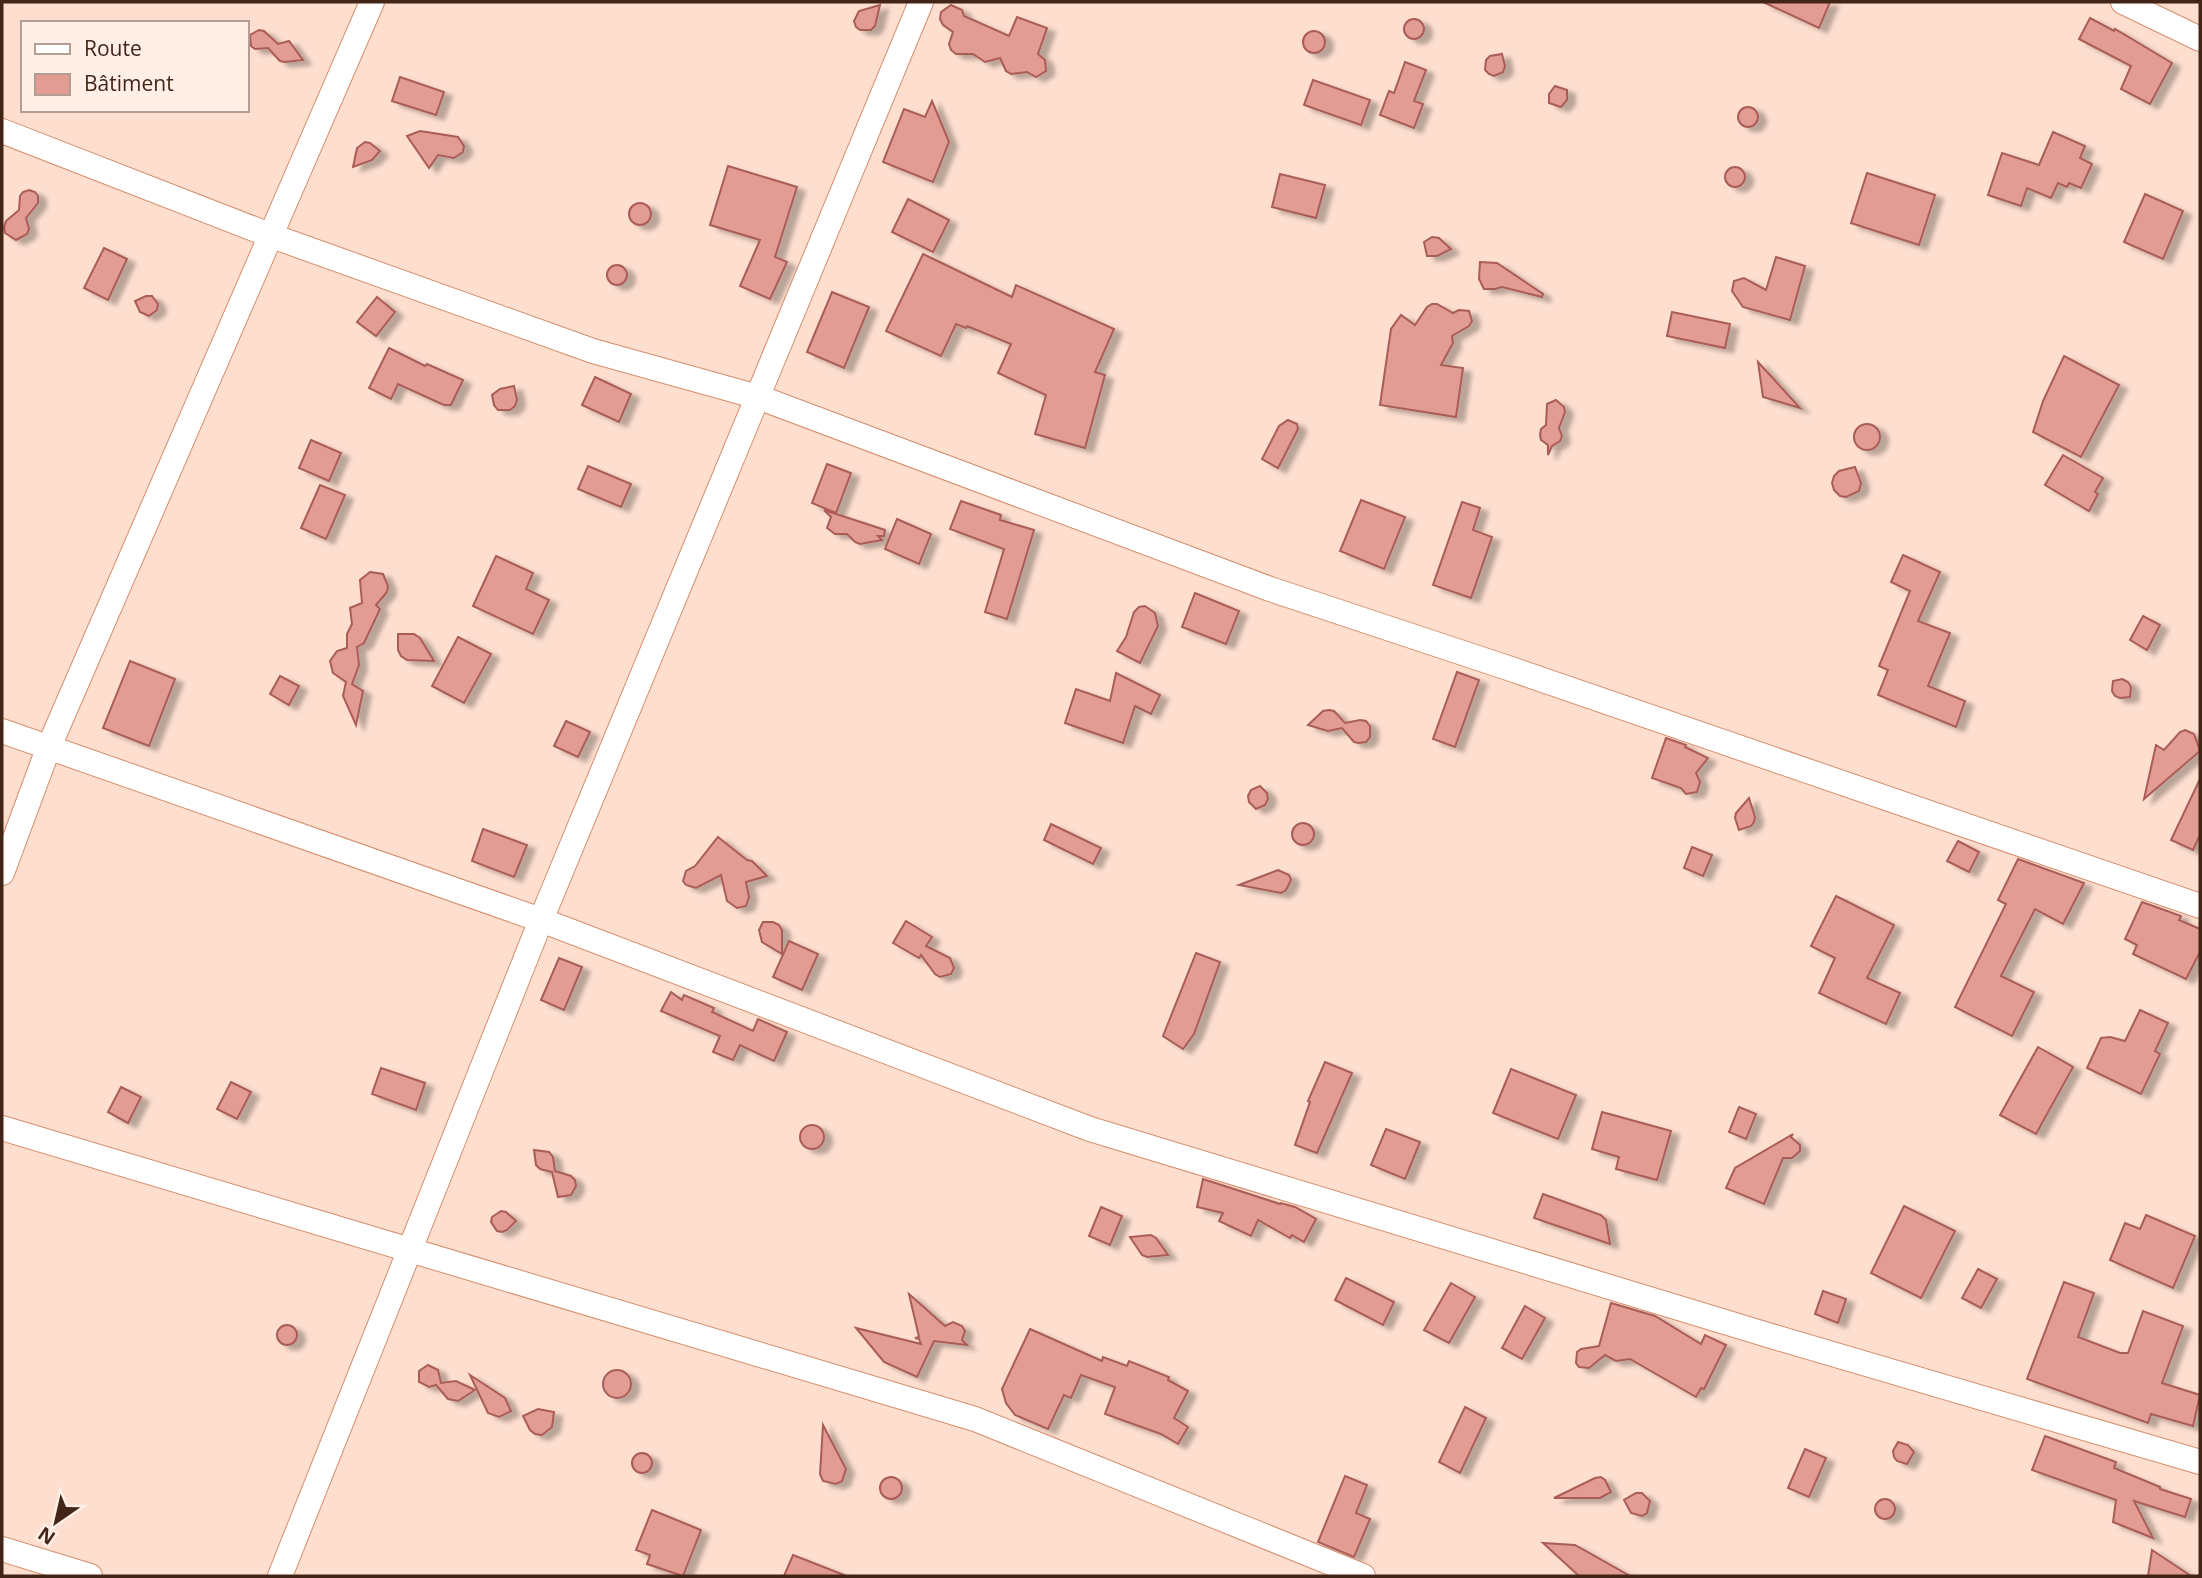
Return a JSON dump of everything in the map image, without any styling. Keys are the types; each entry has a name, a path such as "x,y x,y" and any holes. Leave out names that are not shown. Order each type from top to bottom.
{"street":[{"path":"2,873 48,749 372,2"},
{"path":"280,1576 541,920 921,2"},
{"path":"2123,2 2200,39"},
{"path":"2,131 272,236 593,351 758,397 1270,589 1511,668 2200,906"},
{"path":"2,731 541,920 1090,1129 1771,1336 2200,1462"},
{"path":"2,1128 975,1419 1363,1576"},
{"path":"2,1549 90,1576"}],"building":[{"path":"1763,2 1830,2 1819,28"},
{"path":"880,5 875,26 871,30 860,30 856,27 854,21 859,11"},
{"path":"951,5 962,10 964,16 1009,36 1017,17 1047,28 1038,54 1045,60 1046,71 1036,77 1027,72 1011,74 1006,71 1000,58 985,62 973,54 956,54 949,44 953,32 943,25 940,19 941,12"},
{"path":"2090,18 2114,31 2115,29 2172,63 2150,104 2121,89 2131,66 2079,39"},
{"path":"1414,19 1421,22 1424,29 1421,36 1414,39 1407,36 1404,29 1407,22"},
{"path":"259,30 264,31 278,44 289,41 303,60 280,61 268,48 255,49 251,46 250,35"},
{"path":"1314,31 1324,38 1325,42 1318,52 1314,53 1304,46 1303,42 1310,32"},
{"path":"1502,54 1505,66 1503,72 1494,76 1489,74 1485,70 1486,60 1490,56"},
{"path":"1405,62 1426,70 1414,101 1423,104 1414,128 1380,115 1389,91 1394,93"},
{"path":"400,77 444,92 436,115 392,101"},
{"path":"1313,80 1370,100 1361,125 1304,105"},
{"path":"1555,86 1567,90 1567,100 1561,107 1549,103 1549,94"},
{"path":"932,101 949,142 933,182 883,162 904,109 925,117"},
{"path":"1748,107 1755,110 1758,117 1755,124 1748,127 1741,124 1738,117 1741,110"},
{"path":"420,131 458,137 464,146 463,152 454,158 438,155 429,168 407,136"},
{"path":"2053,132 2085,146 2080,158 2092,164 2081,188 2069,183 2067,187 2058,183 2051,198 2027,188 2021,206 1988,195 2002,153 2039,165"},
{"path":"365,142 380,151 372,160 353,167 357,148"},
{"path":"728,166 797,187 775,257 787,262 770,299 740,286 760,240 710,225"},
{"path":"1735,167 1742,170 1745,177 1742,184 1735,187 1728,184 1725,177 1728,170"},
{"path":"1867,173 1935,195 1919,245 1851,223"},
{"path":"1280,174 1325,185 1316,218 1272,207"},
{"path":"29,190 38,196 38,203 26,218 29,229 27,234 16,240 5,233 4,227 6,221 19,210 20,196"},
{"path":"2145,194 2183,211 2163,259 2124,242"},
{"path":"908,199 949,220 933,252 892,232"},
{"path":"640,203 648,206 651,214 648,222 640,225 632,222 629,214 632,206"},
{"path":"1432,237 1439,238 1451,249 1437,256 1427,256 1424,242"},
{"path":"104,248 127,259 108,300 84,288"},
{"path":"923,254 1012,297 1016,285 1114,329 1095,372 1105,375 1085,448 1035,434 1046,395 998,373 1011,344 956,324 941,356 886,331"},
{"path":"1776,257 1805,266 1790,320 1743,307 1732,291 1734,281 1744,278 1766,290"},
{"path":"1480,262 1497,263 1543,294 1542,297 1502,287 1484,289 1479,279"},
{"path":"617,265 624,268 627,275 624,282 617,285 610,282 607,275 610,268"},
{"path":"832,292 869,307 844,368 807,352"},
{"path":"152,296 158,304 157,310 149,316 140,312 135,301"},
{"path":"377,297 395,312 376,336 357,322"},
{"path":"1432,304 1453,313 1459,310 1469,311 1472,321 1469,326 1452,336 1453,343 1441,365 1463,368 1456,417 1380,405 1391,329 1401,315 1415,325"},
{"path":"1672,312 1730,324 1725,348 1667,336"},
{"path":"389,348 425,366 427,364 463,380 451,405 444,405 398,384 391,399 369,388"},
{"path":"2064,356 2119,385 2081,457 2033,432 2043,401"},
{"path":"1758,362 1800,408 1763,397"},
{"path":"595,377 631,394 619,422 582,405"},
{"path":"514,386 517,400 515,406 510,410 498,410 492,395 500,389"},
{"path":"1556,400 1564,407 1565,412 1559,428 1562,436 1560,441 1552,446 1548,455 1548,445 1541,440 1540,435 1541,429 1546,425 1547,404"},
{"path":"1288,420 1297,424 1298,429 1278,468 1262,459 1279,426"},
{"path":"1867,424 1876,428 1880,437 1876,446 1867,450 1858,446 1854,437 1858,428"},
{"path":"311,440 341,453 329,481 299,468"},
{"path":"2063,455 2103,478 2089,511 2045,485"},
{"path":"827,464 851,473 836,513 812,503"},
{"path":"588,466 631,484 621,507 578,489"},
{"path":"1855,467 1861,483 1859,491 1846,497 1840,496 1834,490 1834,476 1839,471"},
{"path":"320,485 345,495 326,539 301,528"},
{"path":"1361,500 1405,517 1384,569 1340,551"},
{"path":"961,501 1001,515 1000,520 1034,530 1007,619 985,612 1004,549 950,529"},
{"path":"1462,502 1480,508 1473,530 1492,537 1471,598 1433,585"},
{"path":"824,510 885,530 884,536 878,536 882,540 860,544 847,534 835,534 827,528 831,517"},
{"path":"897,519 931,534 919,564 885,549"},
{"path":"1903,555 1940,572 1918,621 1950,633 1928,686 1965,701 1956,727 1878,695 1888,670 1879,666 1910,591 1891,582"},
{"path":"496,556 533,573 526,589 549,600 533,634 473,606"},
{"path":"370,572 383,574 388,586 387,592 376,605 380,609 364,643 357,647 359,665 352,684 363,691 356,725 343,696 346,682 333,673 330,661 337,651 347,648 347,634 352,624 350,608 362,603 360,580"},
{"path":"1195,593 1239,611 1226,644 1182,627"},
{"path":"1145,606 1155,613 1158,626 1140,663 1117,651 1126,637 1134,612"},
{"path":"2143,616 2160,625 2147,650 2130,640"},
{"path":"398,634 414,634 420,638 434,661 407,660 401,656 398,650"},
{"path":"458,637 491,654 464,703 432,686"},
{"path":"130,661 175,679 149,746 103,728"},
{"path":"1457,672 1479,680 1455,747 1433,739"},
{"path":"1116,673 1160,695 1151,714 1135,706 1123,743 1065,723 1076,689 1110,701"},
{"path":"280,676 299,686 289,705 270,694"},
{"path":"2122,679 2131,687 2130,697 2120,698 2112,691 2113,681"},
{"path":"1323,711 1334,711 1345,723 1366,721 1370,726 1370,737 1366,742 1359,743 1354,742 1342,728 1328,731 1308,725"},
{"path":"566,721 590,732 578,757 554,746"},
{"path":"2185,730 2194,734 2200,751 2144,799 2156,745 2164,750"},
{"path":"1666,738 1686,745 1685,747 1708,758 1696,773 1700,782 1697,792 1686,794 1681,788 1652,778"},
{"path":"2200,779 2200,835 2193,850 2171,840"},
{"path":"1260,786 1267,793 1268,799 1265,805 1256,809 1249,802 1248,796 1251,790"},
{"path":"1749,798 1754,822 1751,826 1739,830 1736,813"},
{"path":"1303,823 1311,826 1314,834 1311,842 1303,845 1295,842 1292,834 1295,826"},
{"path":"1051,824 1101,848 1093,864 1044,840"},
{"path":"483,829 527,845 514,877 472,861"},
{"path":"718,837 752,861 767,876 746,882 749,897 746,906 737,908 727,901 721,875 696,888 683,881 686,871 695,866"},
{"path":"1958,841 1979,852 1969,872 1947,861"},
{"path":"1692,847 1712,855 1703,876 1684,868"},
{"path":"2018,859 2084,883 2063,924 2035,909 2001,976 2034,992 2012,1036 1955,1007 2006,904 1998,900"},
{"path":"1278,870 1289,875 1291,880 1286,890 1281,893 1239,885"},
{"path":"1836,896 1894,925 1867,978 1900,993 1886,1024 1819,993 1835,958 1811,946"},
{"path":"2142,902 2181,916 2179,920 2200,929 2200,952 2186,979 2133,954 2137,945 2125,939"},
{"path":"906,921 932,937 926,946 950,958 954,968 951,974 940,977 921,955 919,958 893,943"},
{"path":"763,922 773,922 782,930 782,954 762,942 759,930"},
{"path":"789,941 818,954 802,990 773,977"},
{"path":"1196,953 1220,962 1194,1034 1183,1049 1163,1036"},
{"path":"559,958 582,967 564,1010 541,1000"},
{"path":"671,992 682,1000 684,995 714,1008 712,1012 753,1031 758,1019 787,1032 774,1061 740,1045 733,1060 713,1052 720,1036 661,1011"},
{"path":"2140,1010 2168,1023 2155,1051 2160,1054 2141,1094 2087,1068 2101,1038 2110,1037 2125,1041"},
{"path":"2038,1047 2073,1067 2036,1134 2000,1115"},
{"path":"1325,1062 1352,1073 1317,1153 1295,1145 1310,1102 1308,1101"},
{"path":"381,1068 425,1083 416,1110 372,1094"},
{"path":"1511,1069 1576,1095 1558,1139 1493,1113"},
{"path":"231,1082 251,1092 237,1119 217,1109"},
{"path":"121,1087 141,1097 128,1123 108,1112"},
{"path":"1739,1107 1756,1114 1746,1139 1729,1132"},
{"path":"1602,1112 1671,1131 1657,1180 1616,1169 1619,1157 1592,1149"},
{"path":"812,1125 821,1128 824,1137 821,1146 812,1149 803,1146 800,1137 803,1128"},
{"path":"1386,1129 1420,1142 1405,1179 1371,1165"},
{"path":"1793,1134 1791,1137 1800,1145 1800,1151 1792,1158 1783,1158 1764,1204 1726,1188 1735,1168"},
{"path":"534,1150 549,1152 553,1157 555,1171 575,1180 576,1186 571,1195 558,1197 552,1172 536,1165"},
{"path":"1203,1179 1295,1207 1316,1219 1304,1242 1292,1235 1290,1238 1258,1220 1251,1236 1219,1221 1223,1213 1197,1207"},
{"path":"1543,1194 1601,1215 1606,1220 1610,1244 1534,1218"},
{"path":"1904,1206 1955,1231 1921,1298 1871,1273"},
{"path":"1101,1207 1122,1216 1110,1245 1089,1236"},
{"path":"501,1211 516,1221 502,1232 497,1231 491,1222 492,1217"},
{"path":"2146,1215 2195,1236 2173,1288 2110,1260 2125,1223 2140,1229"},
{"path":"1151,1235 1168,1255 1142,1255 1130,1237"},
{"path":"1978,1269 1997,1279 1981,1308 1962,1298"},
{"path":"1346,1278 1394,1302 1383,1325 1335,1300"},
{"path":"2064,1282 2094,1293 2078,1337 2120,1353 2128,1353 2143,1311 2183,1326 2162,1383 2200,1395 2193,1426 2151,1414 2148,1423 2027,1379"},
{"path":"1451,1283 1475,1297 1449,1343 1424,1330"},
{"path":"1823,1291 1846,1299 1838,1323 1815,1314"},
{"path":"909,1294 945,1326 953,1322 962,1326 965,1331 962,1340 967,1345 934,1341 917,1377 884,1362 856,1328 921,1344 919,1339 915,1338 919,1337"},
{"path":"1611,1303 1655,1316 1701,1344 1705,1335 1726,1345 1704,1389 1701,1388 1696,1397 1630,1359 1616,1361 1605,1355 1589,1368 1579,1367 1576,1363 1577,1352 1599,1346"},
{"path":"1525,1306 1545,1318 1522,1359 1502,1348"},
{"path":"287,1325 294,1328 297,1335 294,1342 287,1345 280,1342 277,1335 280,1328"},
{"path":"1030,1329 1102,1361 1103,1357 1127,1366 1129,1361 1169,1377 1168,1380 1188,1391 1174,1418 1188,1427 1178,1444 1161,1434 1105,1414 1115,1387 1081,1375 1071,1398 1064,1395 1048,1429 1015,1415 1006,1403 1002,1389"},
{"path":"428,1365 438,1370 441,1383 456,1381 475,1390 458,1401 448,1399 436,1385 429,1387 419,1382 419,1371"},
{"path":"617,1370 627,1374 631,1384 627,1394 617,1398 607,1394 603,1384 607,1374"},
{"path":"470,1375 505,1398 511,1411 499,1417 488,1413"},
{"path":"1465,1407 1486,1418 1460,1473 1439,1462"},
{"path":"538,1409 554,1412 552,1427 542,1435 530,1430 523,1416"},
{"path":"823,1425 846,1469 842,1481 836,1484 823,1481 820,1474"},
{"path":"2045,1436 2116,1462 2114,1468 2160,1489 2191,1499 2185,1517 2134,1501 2153,1538 2113,1522 2116,1500 2032,1470"},
{"path":"1898,1442 1908,1445 1914,1452 1907,1464 1894,1457 1893,1451"},
{"path":"1805,1449 1826,1458 1809,1497 1788,1488"},
{"path":"638,1453 646,1453 652,1463 646,1473 638,1473 632,1467 632,1459"},
{"path":"1345,1476 1367,1485 1356,1513 1370,1519 1354,1557 1318,1542"},
{"path":"891,1477 901,1484 902,1488 895,1498 891,1499 881,1492 880,1488 887,1478"},
{"path":"1601,1477 1611,1492 1600,1498 1554,1498 1595,1478"},
{"path":"1636,1493 1642,1493 1650,1501 1647,1513 1642,1516 1631,1513 1624,1500"},
{"path":"1881,1499 1889,1499 1895,1509 1889,1519 1881,1519 1875,1513 1875,1505"},
{"path":"652,1510 701,1530 683,1576 647,1564 650,1555 636,1550"},
{"path":"1543,1543 1575,1545 1630,1576 1579,1576"},
{"path":"2152,1550 2191,1576 2148,1576"},
{"path":"793,1555 844,1575 844,1576 784,1576"}]}
